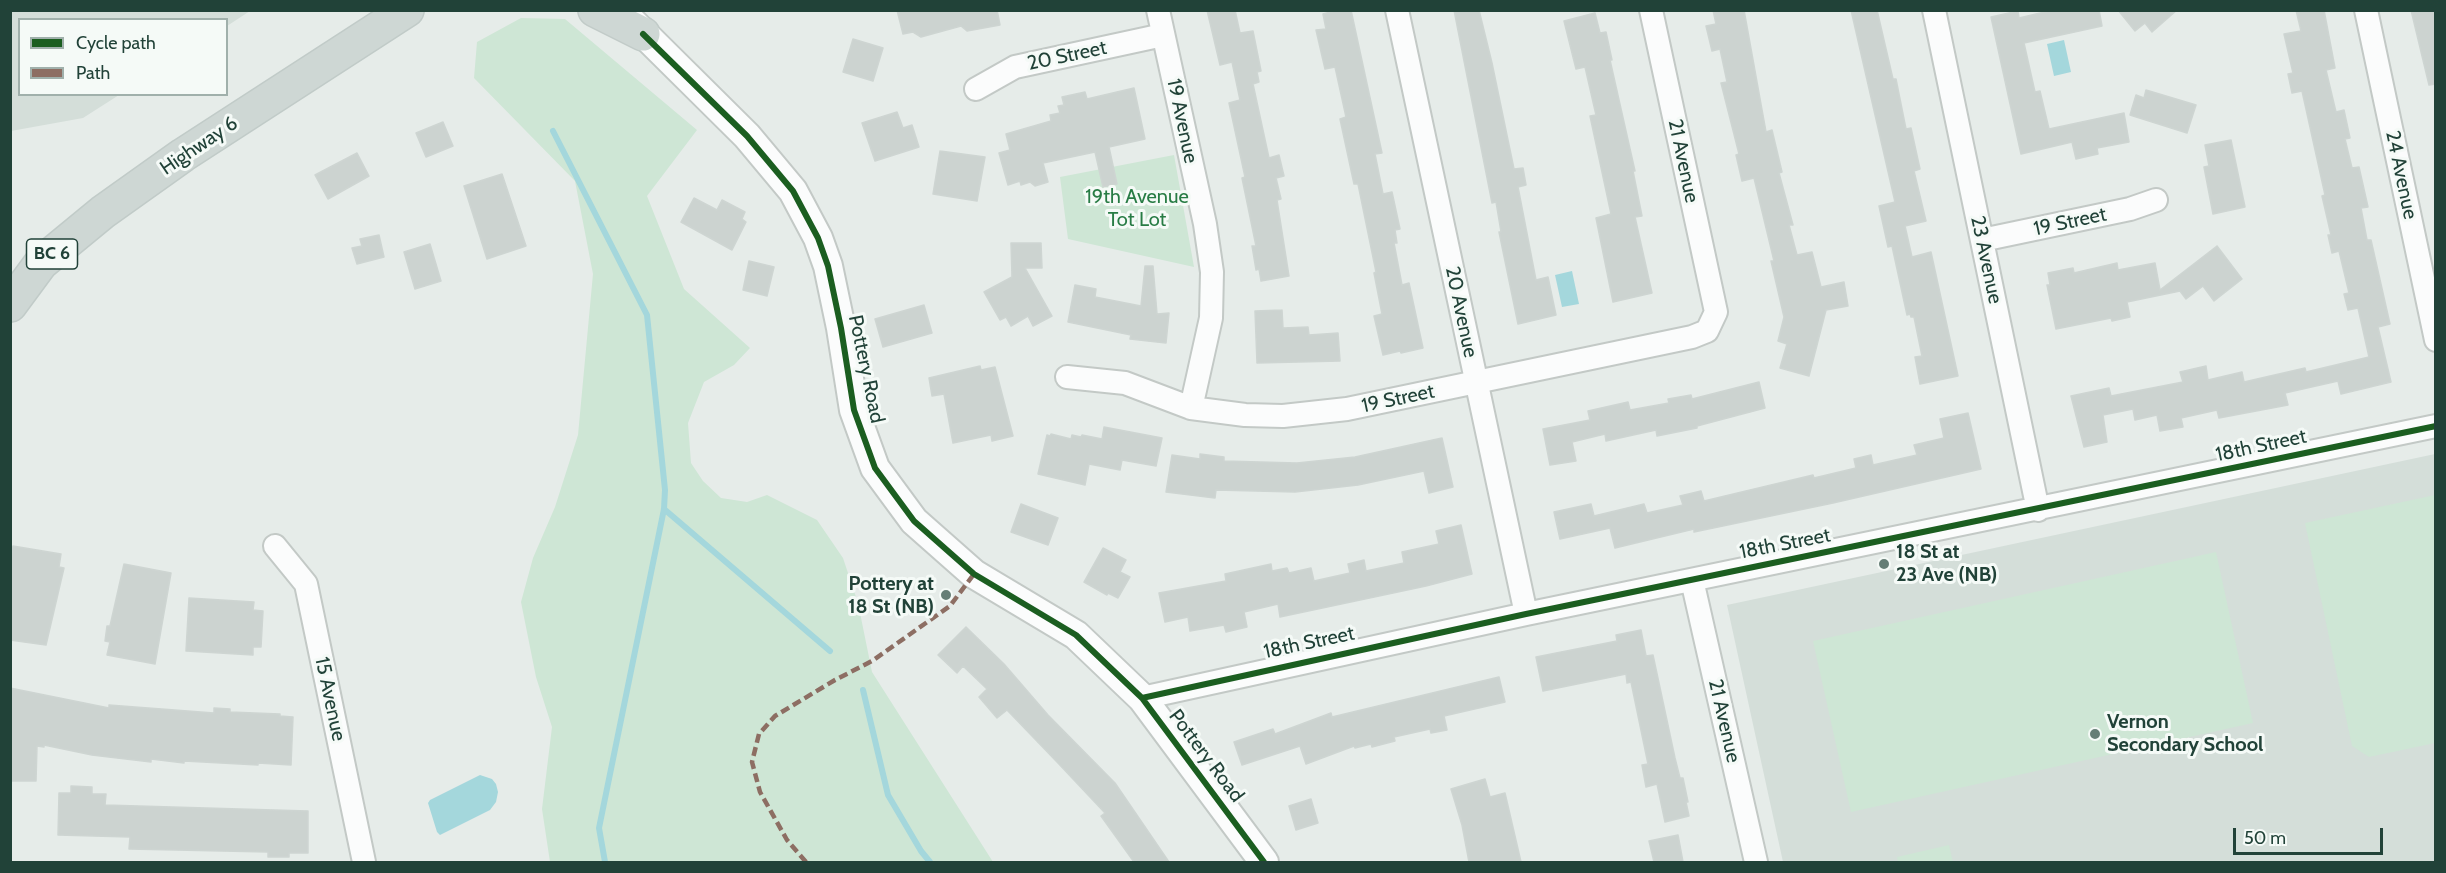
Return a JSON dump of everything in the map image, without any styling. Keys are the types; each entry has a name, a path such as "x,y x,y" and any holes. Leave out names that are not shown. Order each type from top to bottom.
{"main road":[{"path":"595,10 638,22"},
{"name":"Highway 6","path":"10,305 40,263 103,212 183,155 408,11"}],"street":[{"name":"Pottery Road","path":"621,10 638,22 747,136 798,201 818,238 828,266 854,410 875,468 914,521 974,574 1076,635 1142,698 1264,862"},
{"name":"19 Avenue","path":"1158,10 1204,224 1212,273 1211,318 1191,408"},
{"name":"20 Avenue","path":"1397,10 1526,614"},
{"name":"21 Avenue","path":"1650,10 1716,312"},
{"name":"23 Avenue","path":"1934,10 2038,510"},
{"name":"24 Avenue","path":"2366,10 2436,340"},
{"name":"20 Street","path":"976,89 1015,67 1163,35"},
{"name":"19 Street","path":"1982,240 2130,209 2156,200"},
{"name":"19 Street","path":"1067,377 1125,383 1191,408 1245,415 1283,416 1319,413 1692,338 1707,331 1716,312"},
{"name":"18th Street","path":"1142,698 1526,614 2436,426"},
{"name":"15 Avenue","path":"275,546 306,584 364,862"},
{"name":"21 Avenue","path":"1692,580 1756,862"}],"shaded area":[{"path":"11,10 250,10 228,25 228,18 18,18 18,96 117,96 83,118 11,131"},
{"name":"Vernon Secondary School","path":"2435,454 2435,862 1783,862 1727,605"}],"green space":[{"path":"521,18 565,19 697,130 647,196 684,289 750,348 734,365 704,382 688,423 691,463 703,481 721,498 747,502 767,495 817,520 843,558 858,603 872,672 993,862 550,862 542,809 552,727 536,677 521,602 533,558 555,507 578,435 593,274 575,181 474,78 477,42"},
{"name":"19th Avenue Tot Lot","path":"1174,155 1194,267 1068,239 1060,177"},
{"path":"2435,495 2435,743 2369,757 2352,746 2305,523"},
{"path":"2216,552 2253,723 1851,812 1813,641"},
{"path":"1949,845 1953,862 1898,862 1897,857"}],"water":[{"path":"2064,40 2071,72 2054,76 2047,44"},
{"path":"1572,271 1579,304 1562,307 1555,275"},
{"path":"480,775 492,779 496,784 498,792 496,802 490,810 440,835 428,803 430,800"}],"building":[{"path":"897,10 997,10 1000,25 967,31 961,26 921,37 913,32 903,34"},
{"path":"1207,10 1235,10 1240,33 1253,31 1261,71 1257,72 1259,82 1253,84 1269,158 1279,155 1284,176 1276,178 1281,199 1277,200 1289,276 1261,281 1259,269 1256,270 1252,246 1256,246 1242,178 1245,177 1229,103 1240,100 1232,62 1220,65"},
{"path":"1338,10 1351,10 1382,153 1375,154 1383,194 1392,192 1400,229 1395,230 1397,243 1394,243 1402,285 1409,283 1423,348 1401,353 1400,351 1383,355 1374,316 1382,314 1374,273 1376,272 1358,184 1354,184 1340,119 1346,117 1335,67 1325,69 1316,30 1326,29 1323,14"},
{"path":"1454,10 1479,10 1514,169 1523,168 1526,185 1518,187 1536,280 1548,277 1556,315 1518,324 1499,232 1501,232 1496,202 1492,203"},
{"path":"1713,10 1744,10 1766,132 1772,130 1782,172 1779,173 1793,225 1789,225 1797,255 1812,252 1821,287 1844,282 1848,306 1826,310 1809,376 1780,368 1787,344 1778,341 1784,317 1771,261 1774,261 1754,178 1742,181 1736,155 1739,154 1721,83 1727,82 1720,49 1712,51 1706,26 1716,24"},
{"path":"1851,10 1877,10 1893,79 1896,79 1906,129 1911,128 1920,169 1914,171 1926,221 1905,226 1912,257 1931,252 1958,376 1920,384 1915,357 1922,356 1914,317 1907,315 1892,246 1888,247 1879,206 1895,202"},
{"path":"2053,10 2099,10 2102,26 2024,43 2035,92 2040,91 2049,129 2124,113 2129,142 2097,148 2098,154 2076,159 2072,142 2021,154 1991,17 2018,11 2019,18"},
{"path":"2118,10 2177,10 2152,32 2145,23 2135,31"},
{"path":"2296,10 2324,10 2335,68 2326,70 2336,112 2344,110 2350,138 2345,139 2352,168 2359,167 2368,207 2361,208 2367,240 2371,240 2390,324 2378,327 2391,382 2341,394 2338,381 2285,393 2288,405 2219,418 2217,410 2181,418 2183,427 2160,431 2157,415 2135,420 2133,409 2103,415 2107,442 2084,447 2071,396 2109,388 2111,396 2183,382 2180,372 2206,366 2208,380 2242,372 2244,382 2305,368 2306,372 2369,357 2358,308 2348,310 2344,294 2349,293 2339,251 2332,253 2328,235 2331,235 2322,196 2325,195 2302,91 2292,93 2288,74 2293,73 2284,34 2301,31"},
{"path":"2411,10 2436,10 2436,84 2429,85"},
{"path":"1595,13 1600,33 1606,32 1612,60 1610,60 1635,171 1633,171 1642,216 1635,217 1652,293 1613,302 1596,218 1611,214 1590,116 1596,115 1585,67 1576,69 1564,21"},
{"path":"853,39 883,48 873,81 843,72"},
{"path":"1134,88 1145,139 1109,147 1117,184 1103,187 1095,152 1043,163 1048,182 1035,186 1030,182 1021,185 1020,181 1008,185 999,153 1010,150 1006,134 1051,121 1050,115 1060,113 1058,106 1064,105 1062,97 1085,92 1087,99"},
{"path":"2146,90 2196,105 2187,133 2130,115 2136,95 2144,98"},
{"path":"897,112 903,128 912,125 919,147 875,161 862,123"},
{"path":"443,122 453,146 426,157 416,133"},
{"path":"2231,140 2245,207 2213,214 2204,167 2209,166 2205,145"},
{"path":"940,151 985,157 977,201 933,194"},
{"path":"357,153 369,176 328,199 315,175"},
{"path":"502,174 526,246 487,259 464,186"},
{"path":"694,198 717,210 722,200 745,212 742,219 746,222 732,250 681,222"},
{"path":"379,235 384,257 357,264 352,248 362,246 360,239"},
{"path":"1011,243 1041,243 1042,268 1025,268 1052,316 1033,326 1028,316 1011,326 1006,317 1000,320 984,292 1012,277"},
{"path":"430,244 441,281 415,289 404,252"},
{"path":"2217,246 2242,279 2214,301 2203,286 2186,299 2180,291 2127,302 2130,317 2112,321 2111,318 2056,329 2047,285 2050,285 2048,273 2073,268 2074,273 2117,263 2118,270 2155,263 2160,290"},
{"path":"749,261 774,267 767,296 743,290"},
{"path":"1145,266 1153,266 1157,314 1169,313 1166,343 1130,339 1131,335 1068,322 1075,285 1096,289 1095,297 1141,306"},
{"path":"924,305 932,333 883,347 875,319"},
{"path":"1282,310 1283,328 1308,327 1309,335 1338,333 1340,361 1257,363 1255,311"},
{"path":"980,366 981,370 995,367 1013,436 992,441 991,435 953,443 944,394 932,396 929,378"},
{"path":"1759,382 1765,408 1697,426 1697,428 1657,436 1656,430 1606,441 1605,434 1572,442 1576,461 1550,465 1543,429 1590,420 1588,411 1628,402 1630,410 1669,403 1668,399 1691,395 1692,399"},
{"path":"1968,413 1981,469 1833,503 1694,532 1694,529 1615,548 1610,528 1560,539 1554,512 1591,504 1594,516 1644,504 1647,513 1683,505 1680,496 1701,491 1704,501 1813,475 1814,478 1856,468 1854,459 1871,455 1873,465 1917,455 1914,445 1944,438 1940,419"},
{"path":"1104,427 1162,438 1156,466 1122,460 1120,470 1089,464 1085,485 1038,474 1047,435 1071,439 1072,435 1081,437 1082,435 1102,439"},
{"path":"1442,438 1453,487 1429,493 1424,471 1358,485 1295,492 1216,490 1215,498 1166,492 1172,455 1200,459 1200,454 1224,457 1224,461 1297,463 1355,457"},
{"path":"1021,504 1058,518 1048,545 1011,532"},
{"path":"1461,525 1472,574 1280,617 1278,604 1244,612 1247,627 1226,632 1224,625 1190,631 1188,617 1165,622 1159,593 1226,581 1225,574 1271,564 1272,571 1287,568 1289,573 1311,568 1314,581 1350,573 1348,564 1364,560 1366,571 1404,563 1402,552 1439,544 1436,531"},
{"path":"13,546 61,554 59,567 64,568 46,645 10,640 10,560"},
{"path":"1103,548 1126,560 1120,572 1130,577 1118,598 1108,593 1107,595 1084,582"},
{"path":"124,564 171,573 155,664 107,655 110,642 105,641 107,626 110,626"},
{"path":"189,598 254,602 253,610 263,611 261,647 253,647 253,655 186,651"},
{"path":"966,627 1004,664 1048,715 1115,783 1169,862 1134,862 1101,816 1105,813 1057,762 1007,710 997,718 979,697 987,689 963,666 957,673 938,655"},
{"path":"1641,630 1646,656 1653,655 1675,758 1680,778 1683,778 1688,802 1686,802 1689,816 1665,822 1657,784 1646,787 1642,765 1648,764 1631,682 1627,683 1626,674 1543,691 1536,657 1617,641 1616,635"},
{"path":"1499,677 1505,702 1444,716 1447,730 1431,733 1430,729 1394,737 1395,741 1372,747 1371,744 1355,748 1354,746 1306,764 1300,746 1242,765 1234,742 1273,729 1275,734 1331,713 1332,717"},
{"path":"10,688 109,708 109,705 214,713 214,708 230,709 230,712 280,714 280,716 293,717 291,765 184,761 184,763 151,759 151,762 92,755 44,745 44,747 37,746 36,781 10,781"},
{"path":"1485,779 1490,797 1505,793 1521,862 1469,862 1462,825 1451,789"},
{"path":"71,786 92,787 92,794 106,794 105,805 308,811 308,853 289,853 289,857 268,857 268,852 129,849 130,837 58,835 59,793 71,793"},
{"path":"1311,799 1318,823 1296,830 1289,806"},
{"path":"1678,835 1683,862 1654,862 1649,841"}],"waterway":[{"path":"553,131 647,315 665,490 664,509 599,828 605,862"},
{"path":"664,509 830,651"},
{"path":"863,690 888,795 930,862"}],"marked path":[{"path":"806,862 787,840 760,792 752,762 759,734 775,716 872,661 950,606 974,574"}],"cycle path":[{"path":"643,34 747,136 793,191 818,238 828,266 854,410 875,468 914,521 974,574 1076,635 1142,698 1264,862"},
{"path":"1142,698 1526,614 2436,426"}],"place":[{"name":"18 St at 23 Ave (NB)","path":"1884,564"},
{"name":"Pottery at 18 St (NB)","path":"946,595"},
{"name":"Vernon Secondary School","path":"2095,734"}]}
